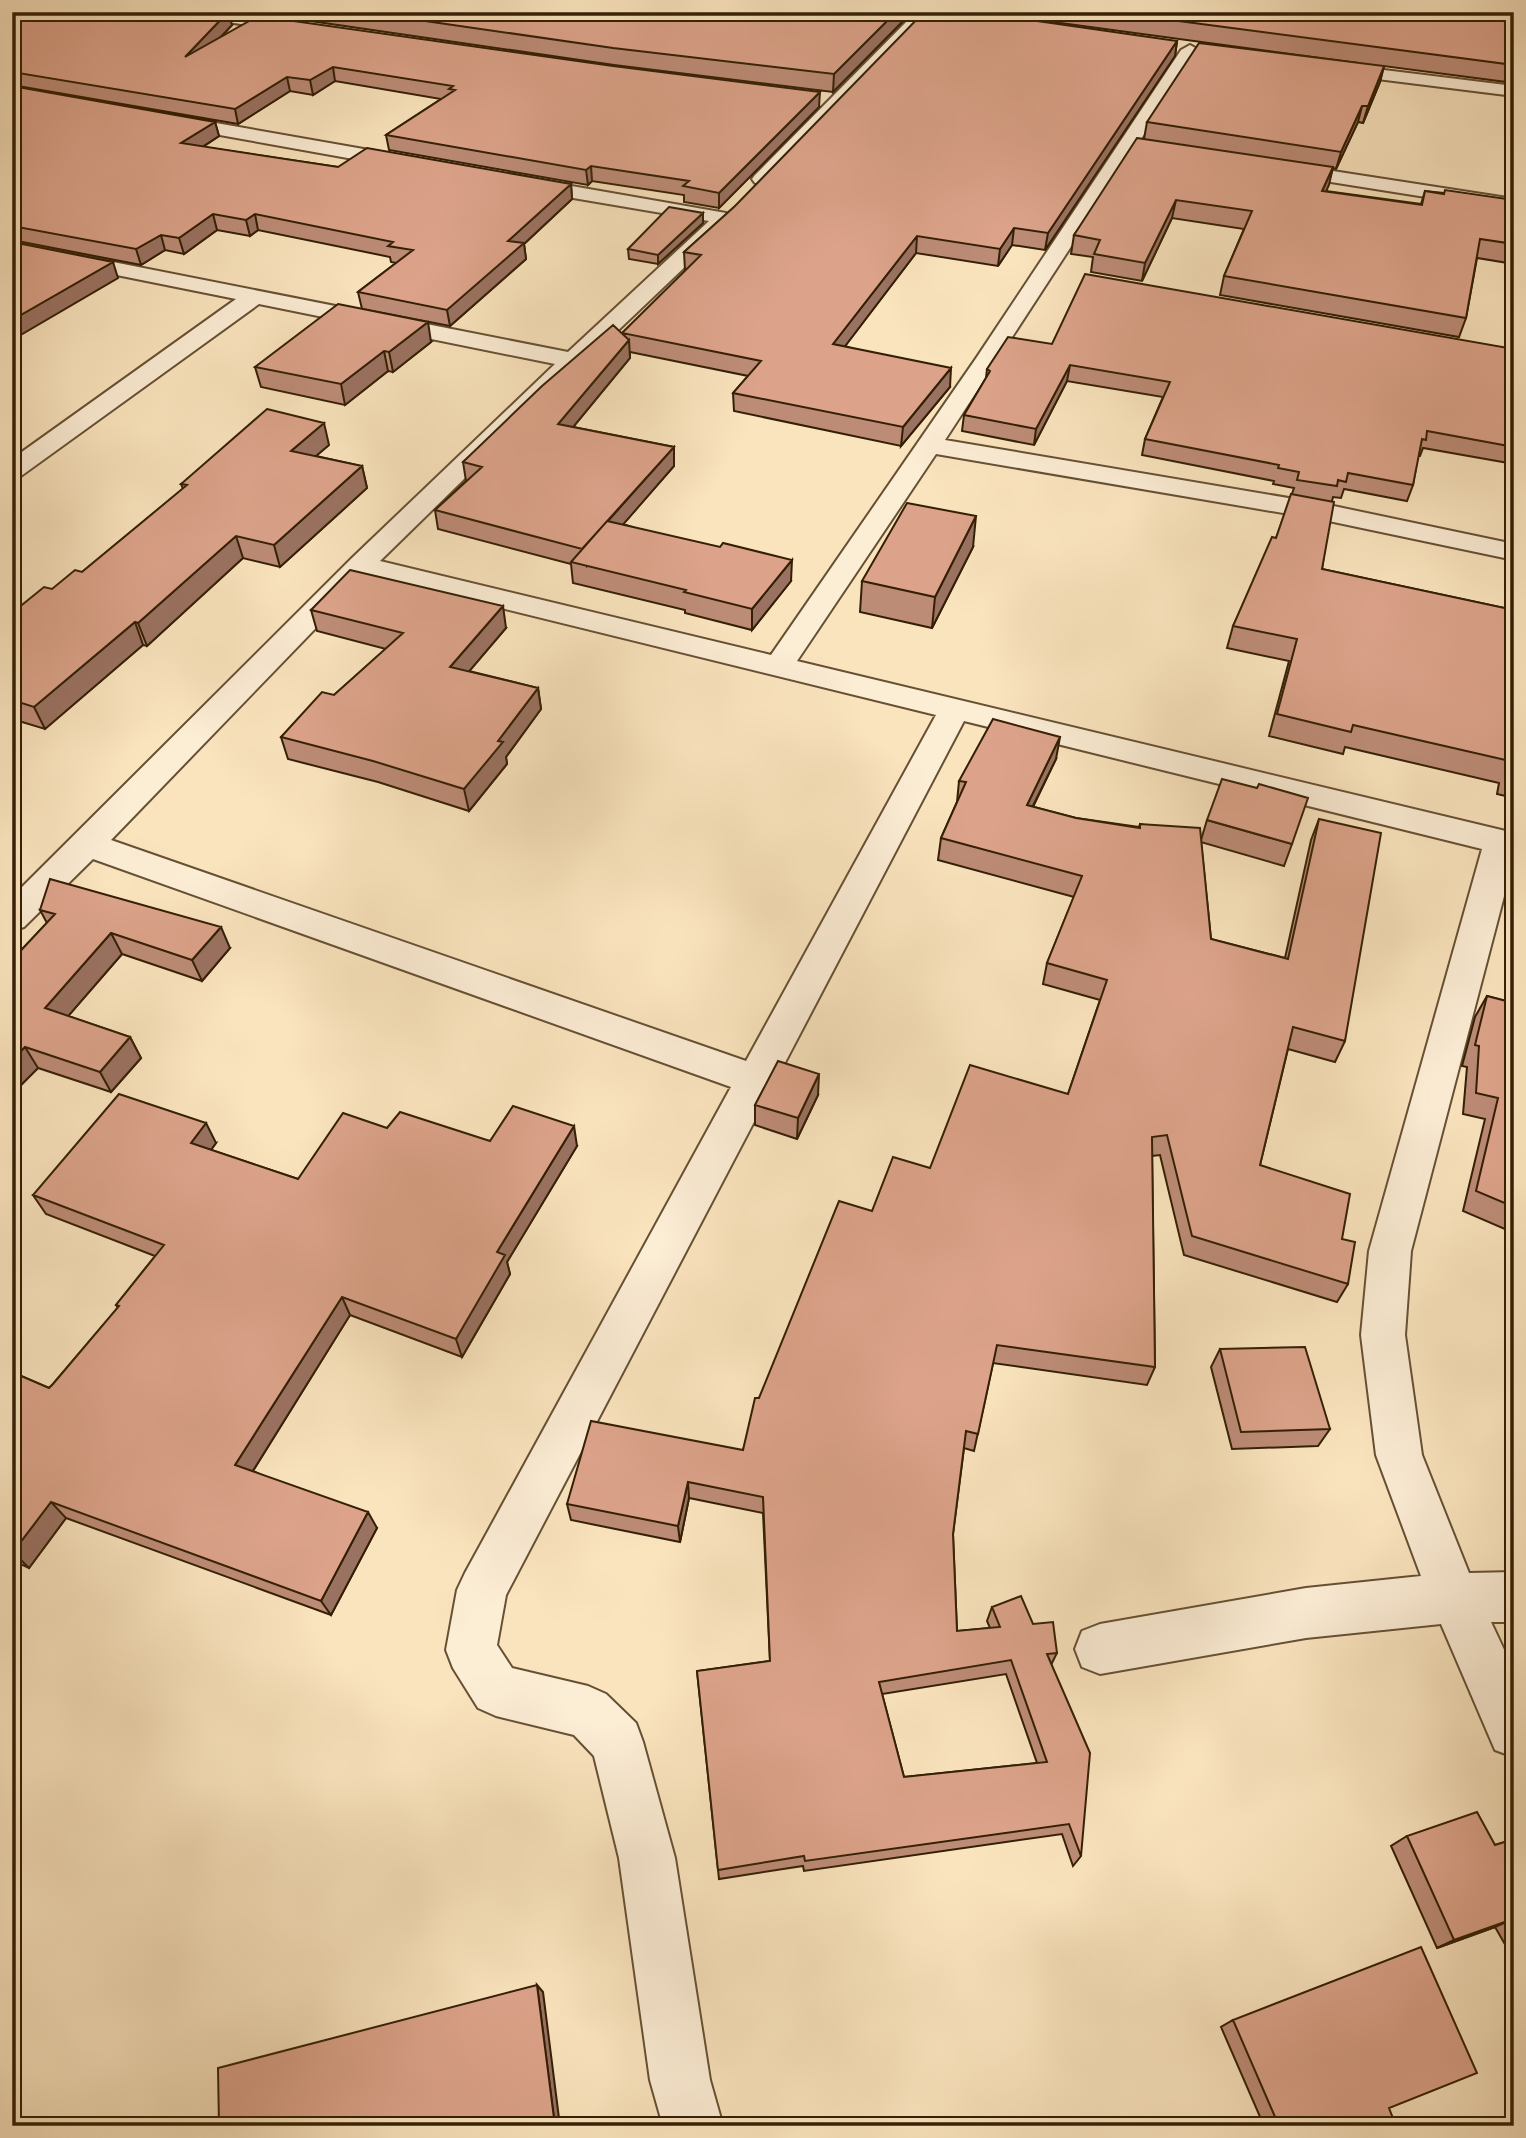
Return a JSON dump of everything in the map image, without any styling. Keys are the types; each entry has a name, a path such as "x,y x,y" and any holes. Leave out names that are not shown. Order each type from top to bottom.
{"street":[{"path":"194,12 315,30"},
{"path":"12,918 89,845 361,565 572,360 734,209 836,101 927,13"},
{"path":"779,666 1044,273 1190,50"},
{"path":"1314,66 1514,92"},
{"path":"810,97 836,101"},
{"path":"147,117 430,167"},
{"path":"1127,145 1154,149"},
{"path":"1264,167 1514,205"},
{"path":"497,179 734,209"},
{"path":"12,248 572,360"},
{"path":"1044,273 1070,277"},
{"path":"12,471 25,452 254,297"},
{"path":"929,444 1324,512 1514,552"},
{"path":"361,565 1508,843 1390,1251 1383,1335 1399,1455 1454,1597 1514,1731"},
{"path":"693,2126 680,2080 647,1858 617,1742 588,1712 496,1690 471,1650 482,1590 954,710"},
{"path":"89,845 756,1080"},
{"path":"1100,1648 1292,1613 1454,1597 1514,1597"}],"building":[{"path":"12,12 228,12 185,57 258,16 820,92 719,193 683,186 689,181 591,166 586,170 386,135 455,90 449,89 453,86 333,67 310,80 287,77 235,109 12,72"},
{"path":"363,12 896,12 834,74 613,48"},
{"path":"924,12 974,12 1177,41 1048,233 1014,228 1000,249 917,236 833,344 951,368 903,427 733,393 761,361 622,333 701,255 684,252 734,207"},
{"path":"1110,12 1514,12 1514,65"},
{"path":"1199,43 1384,66 1368,106 1362,106 1341,152 1147,122"},
{"path":"12,86 215,122 181,143 338,167 367,148 571,184 508,241 524,243 447,310 358,292 413,250 388,246 393,242 255,214 246,220 213,214 179,238 161,235 136,249 12,226"},
{"path":"1137,138 1333,167 1322,191 1422,205 1425,191 1444,194 1445,190 1514,200 1514,244 1480,239 1466,318 1224,276 1252,211 1176,200 1145,263 1094,254 1100,240 1074,235"},
{"path":"669,207 703,213 658,255 628,249"},
{"path":"12,242 113,262 12,320"},
{"path":"1085,274 1514,349 1514,447 1427,431 1426,440 1422,439 1413,485 1348,473 1346,482 1338,480 1337,486 1297,480 1299,472 1278,468 1279,465 1145,439 1170,382 1070,365 1036,429 964,415 990,371 987,369 1008,337 1052,344"},
{"path":"338,304 428,322 341,384 255,367"},
{"path":"613,325 629,340 558,424 674,447 582,549 435,510 482,467 463,462 542,386"},
{"path":"267,409 324,423 291,451 362,466 274,545 236,536 138,623 135,622 34,707 12,700 12,613 44,587 52,589 75,570 82,572 187,485 181,484"},
{"path":"1291,494 1334,502 1322,569 1514,610 1514,773 1508,772 1510,761 1353,725 1351,732 1277,714 1297,639 1233,626 1272,537 1276,538"},
{"path":"907,503 976,516 935,597 862,581"},
{"path":"607,521 720,547 723,543 792,560 752,609 571,562"},
{"path":"350,570 503,606 450,667 538,688 498,741 503,742 464,789 281,737 322,692 334,695 403,633 311,610"},
{"path":"993,719 1060,737 1027,805 1076,818 1140,828 1140,824 1200,828 1211,939 1288,959 1319,819 1381,833 1345,1041 1293,1027 1260,1165 1350,1194 1342,1239 1355,1242 1348,1284 1192,1236 1167,1135 1152,1137 1155,1367 997,1345 978,1434 966,1431 953,1534 957,1631 1000,1627 992,1607 1021,1596 1033,1624 1053,1622 1057,1653 1047,1654 1090,1753 1081,1856 1069,1824 805,1861 804,1856 718,1870 697,1671 770,1661 763,1497 688,1482 678,1526 567,1504 591,1421 743,1450 755,1398 759,1398 839,1201 872,1211 893,1157 930,1168 970,1065 1068,1094 1107,980 1047,963 1082,876 941,838 966,782 959,781","holes":["1011,1660 1047,1762 904,1777 879,1682"]},
{"path":"1222,779 1257,788 1259,784 1308,798 1292,844 1207,820"},
{"path":"50,879 221,927 192,960 111,933 45,1008 130,1037 100,1072 25,1047 12,1060 12,960 55,914 40,910"},
{"path":"1487,996 1514,1003 1514,1207 1476,1191 1498,1098 1476,1093 1479,1046 1475,1045"},
{"path":"778,1061 819,1074 798,1118 755,1105"},
{"path":"119,1094 206,1123 191,1143 298,1179 343,1113 387,1128 400,1112 490,1141 513,1106 574,1126 497,1252 505,1255 456,1339 342,1297 235,1465 368,1512 321,1601 51,1502 12,1552 12,1372 49,1388 119,1306 116,1305 164,1245 33,1195"},
{"path":"1305,1347 1330,1429 1241,1432 1220,1349"},
{"path":"1477,1812 1495,1845 1514,1839 1514,1919 1454,1940 1407,1836"},
{"path":"1421,1947 1477,2073 1389,2108 1396,2126 1279,2126 1233,2020"},
{"path":"537,1985 555,2126 219,2126 218,2068"}]}
